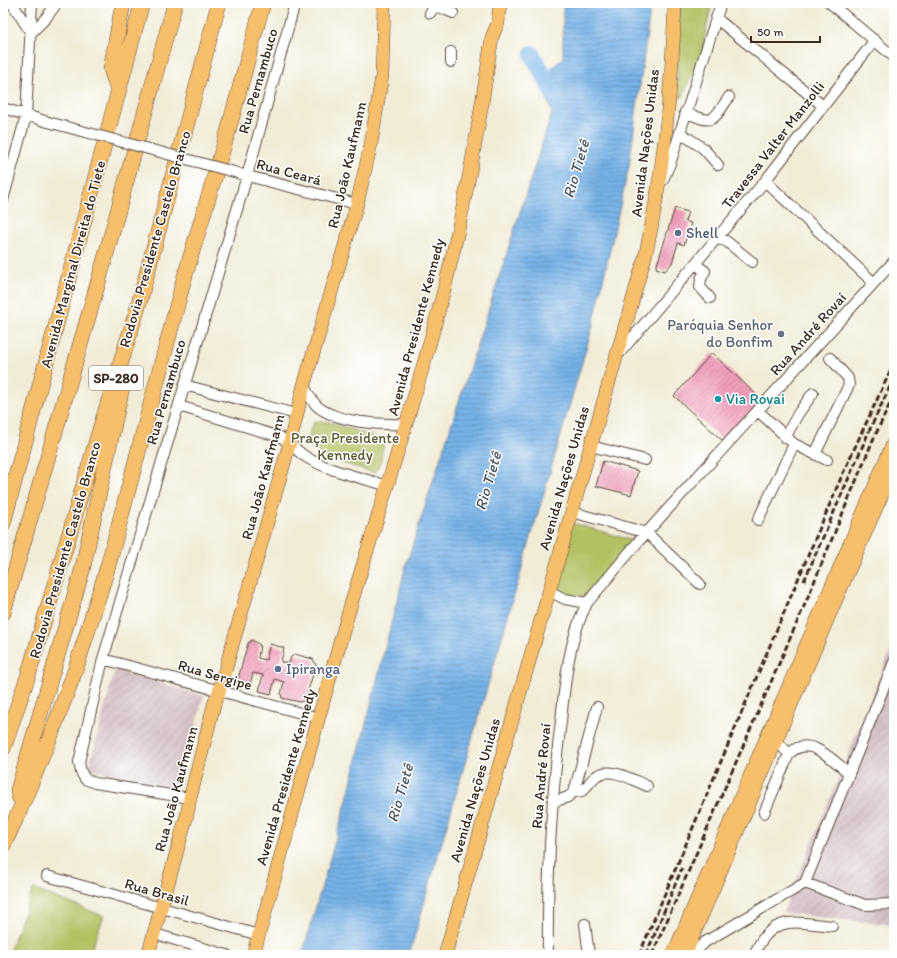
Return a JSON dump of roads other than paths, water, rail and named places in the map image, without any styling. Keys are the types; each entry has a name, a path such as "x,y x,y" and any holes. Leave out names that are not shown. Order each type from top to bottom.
{"highway":[{"path":"118,91 111,69 123,3"},
{"name":"Avenida Marginal Direita do Tiete","path":"3,524 31,425 142,3"},
{"name":"SP-280","path":"3,613 102,269 175,3"},
{"name":"Rodovia Presidente Castelo Branco","path":"3,749 28,676 98,436 138,307 219,3"},
{"path":"3,846 20,812 76,668 108,566 177,302 227,135 263,3"},
{"path":"20,812 18,790 82,571 108,456 138,307"}],"main road":[{"name":"Rua João Kaufmann","path":"148,955 187,815 215,701 219,692 290,442 304,385 357,204 371,144 382,76 384,3"},
{"path":"492,3 490,22 492,37"},
{"name":"Avenida Presidente Kennedy","path":"253,955 348,616 407,424 439,307 460,220 474,151 492,37 498,23 500,3"},
{"name":"Avenida Nações Unidas","path":"445,955 646,253 659,187 674,34 675,3"},
{"path":"673,955 894,440"},
{"path":"685,955 894,467"}],"street":[{"path":"12,3 30,33"},
{"path":"3,200 26,116 32,3"},
{"path":"30,33 46,18 57,3"},
{"name":"Rua Pernambuco","path":"190,798 95,784 85,779 80,772 78,762 103,659 179,406 242,174 295,3"},
{"path":"659,187 671,161 721,3"},
{"path":"830,3 894,56"},
{"path":"430,13 433,9 439,7 453,13"},
{"path":"716,18 823,106"},
{"name":"Travessa Valter Manzolli","path":"616,358 765,182 875,40"},
{"path":"686,112 703,120 710,120 716,116 729,97"},
{"name":"Rua Ceará","path":"3,108 48,122 357,204"},
{"path":"679,132 703,148 718,165"},
{"path":"765,182 874,283"},
{"path":"717,239 726,241 752,262"},
{"name":"Rua André Rovaí","path":"548,955 548,908 557,750 572,645 577,625 587,603 647,533 894,261"},
{"path":"695,264 705,271 701,279 700,287 710,298"},
{"path":"815,454 849,385 848,378 830,358"},
{"path":"184,385 296,414"},
{"path":"304,385 314,403 330,413 378,425 407,424"},
{"path":"758,520 790,441 798,414 813,393"},
{"path":"179,406 280,437 290,442 299,453 324,466 388,486"},
{"path":"758,411 790,441 827,460"},
{"path":"591,446 645,460"},
{"path":"572,512 647,533 700,584"},
{"path":"549,591 565,599 587,603"},
{"name":"Rua Sergipe","path":"103,659 219,692 320,718"},
{"path":"692,955 705,942 805,883 894,662"},
{"path":"574,792 597,707"},
{"path":"776,740 789,754"},
{"path":"764,814 789,754 800,746 808,745 829,757 849,773"},
{"path":"553,802 568,797 574,792 582,791 595,776 603,773 622,775 647,786"},
{"name":"Rua Brasil","path":"47,876 259,935"},
{"path":"805,883 865,905 894,904"},
{"path":"754,955 760,941 769,930 781,924 804,923 832,926"},
{"path":"585,924 589,955"},
{"path":"154,934 220,954"}],"water":[{"name":"Rio Tietê","path":"563,3 651,3 629,166 593,325 409,955 302,955 346,803 406,565 552,113 540,78 563,58"}],"waterway":[{"path":"532,54 554,94"}],"railway":[{"path":"639,955 843,473 894,363"},
{"path":"804,581 870,429 894,378"},
{"path":"652,955 805,604 873,440 894,395"},
{"path":"646,955 682,868"}],"place":[{"name":"Shell","path":"678,233"},
{"name":"Paróquia Senhor do Bonfim","path":"781,334"},
{"name":"Via Rovai","path":"718,399"},
{"name":"Ipiranga","path":"278,669"}],"park label":[{"name":"Praça Presidente Kennedy","path":"345,446"}]}
